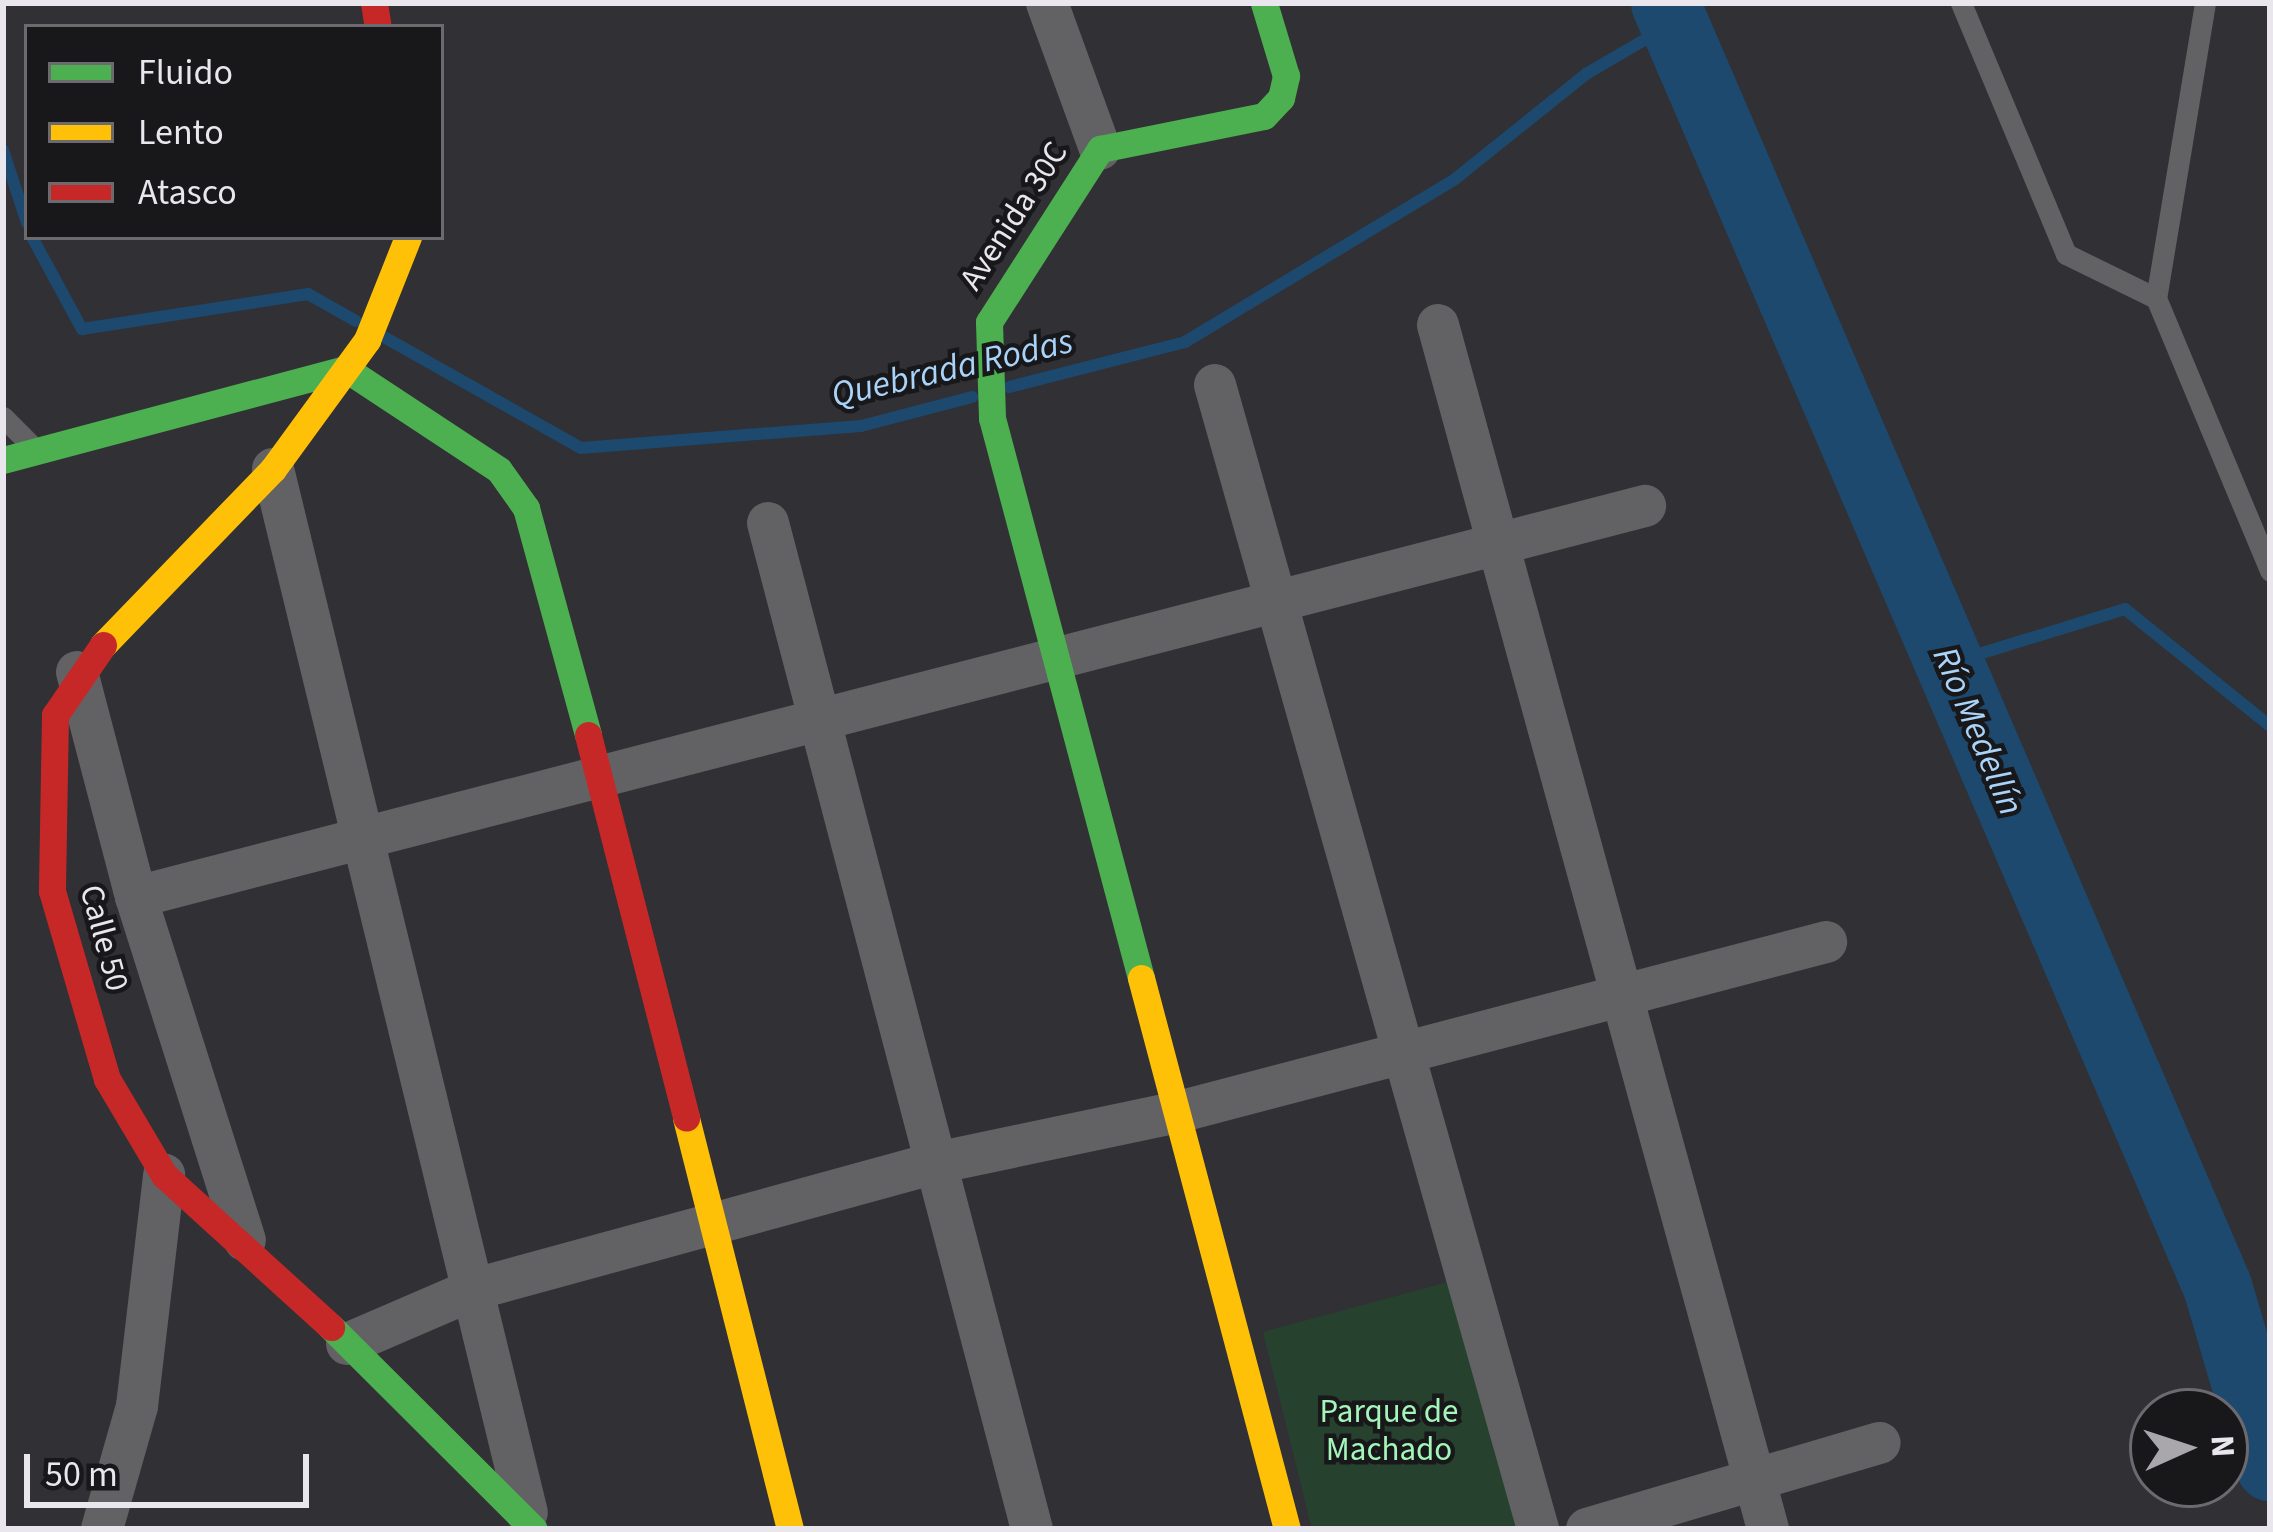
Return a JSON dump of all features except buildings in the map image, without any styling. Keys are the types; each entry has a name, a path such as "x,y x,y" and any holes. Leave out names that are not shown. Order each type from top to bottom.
{"street":[{"path":"1047,3 1100,149"},
{"name":"Avenida 30C","path":"1264,3 1286,76 1264,116 1100,149 989,322 992,418 1183,1111 1287,1529"},
{"name":"Calle 50","path":"407,240 367,340 273,469 77,672 55,715 52,891 107,1079 164,1175 245,1241 531,1521"},
{"path":"1438,326 1768,1529"},
{"path":"3,460 346,369 499,470 526,508 600,777 790,1529"},
{"path":"1215,385 1538,1529"},
{"path":"273,469 531,1521"},
{"path":"136,897 1060,663 1645,506"},
{"path":"768,523 1032,1529"},
{"path":"77,672 136,897 245,1241"},
{"path":"346,1344 475,1288 715,1228 936,1162 1183,1111 1618,990 1826,942"},
{"path":"102,1529 137,1406 149,1241 164,1175"},
{"path":"1587,1529 1755,1484 1880,1443"}],"lane":[{"path":"1961,3 2066,254 2156,298"},
{"path":"2205,3 2156,298 2270,571"},
{"path":"3,417 38,452"}],"green space":[{"name":"Parque de Machado","path":"1448,1282 1518,1529 1312,1529 1263,1332"}],"waterway":[{"name":"Río Medellín","path":"1665,3 2217,1286 2270,1466"},
{"name":"Quebrada Rodas","path":"1009,387 1185,342 1455,179 1586,74 1670,25"},
{"name":"Quebrada Rodas","path":"3,150 24,214"},
{"name":"Quebrada Rodas","path":"34,240 82,329 308,294 356,321"},
{"name":"Quebrada Rodas","path":"384,337 581,448 861,426 972,397"},
{"path":"1953,662 2125,609 2270,726"}],"traffic: fast":[{"path":"1141,978 992,418 989,322 1100,149 1264,116 1281,98 1286,76 1264,3"},
{"path":"3,460 346,369 499,470 526,508 588,735"},
{"path":"331,1327 534,1529"}],"traffic: slow":[{"path":"103,645 273,469 367,340 407,240"},
{"path":"1141,978 1287,1529"},
{"path":"686,1118 790,1529"}],"traffic: jam":[{"path":"374,3 378,24"},
{"path":"103,645 55,715 52,891 107,1079 164,1175 331,1327"},
{"path":"588,735 686,1118"}]}
